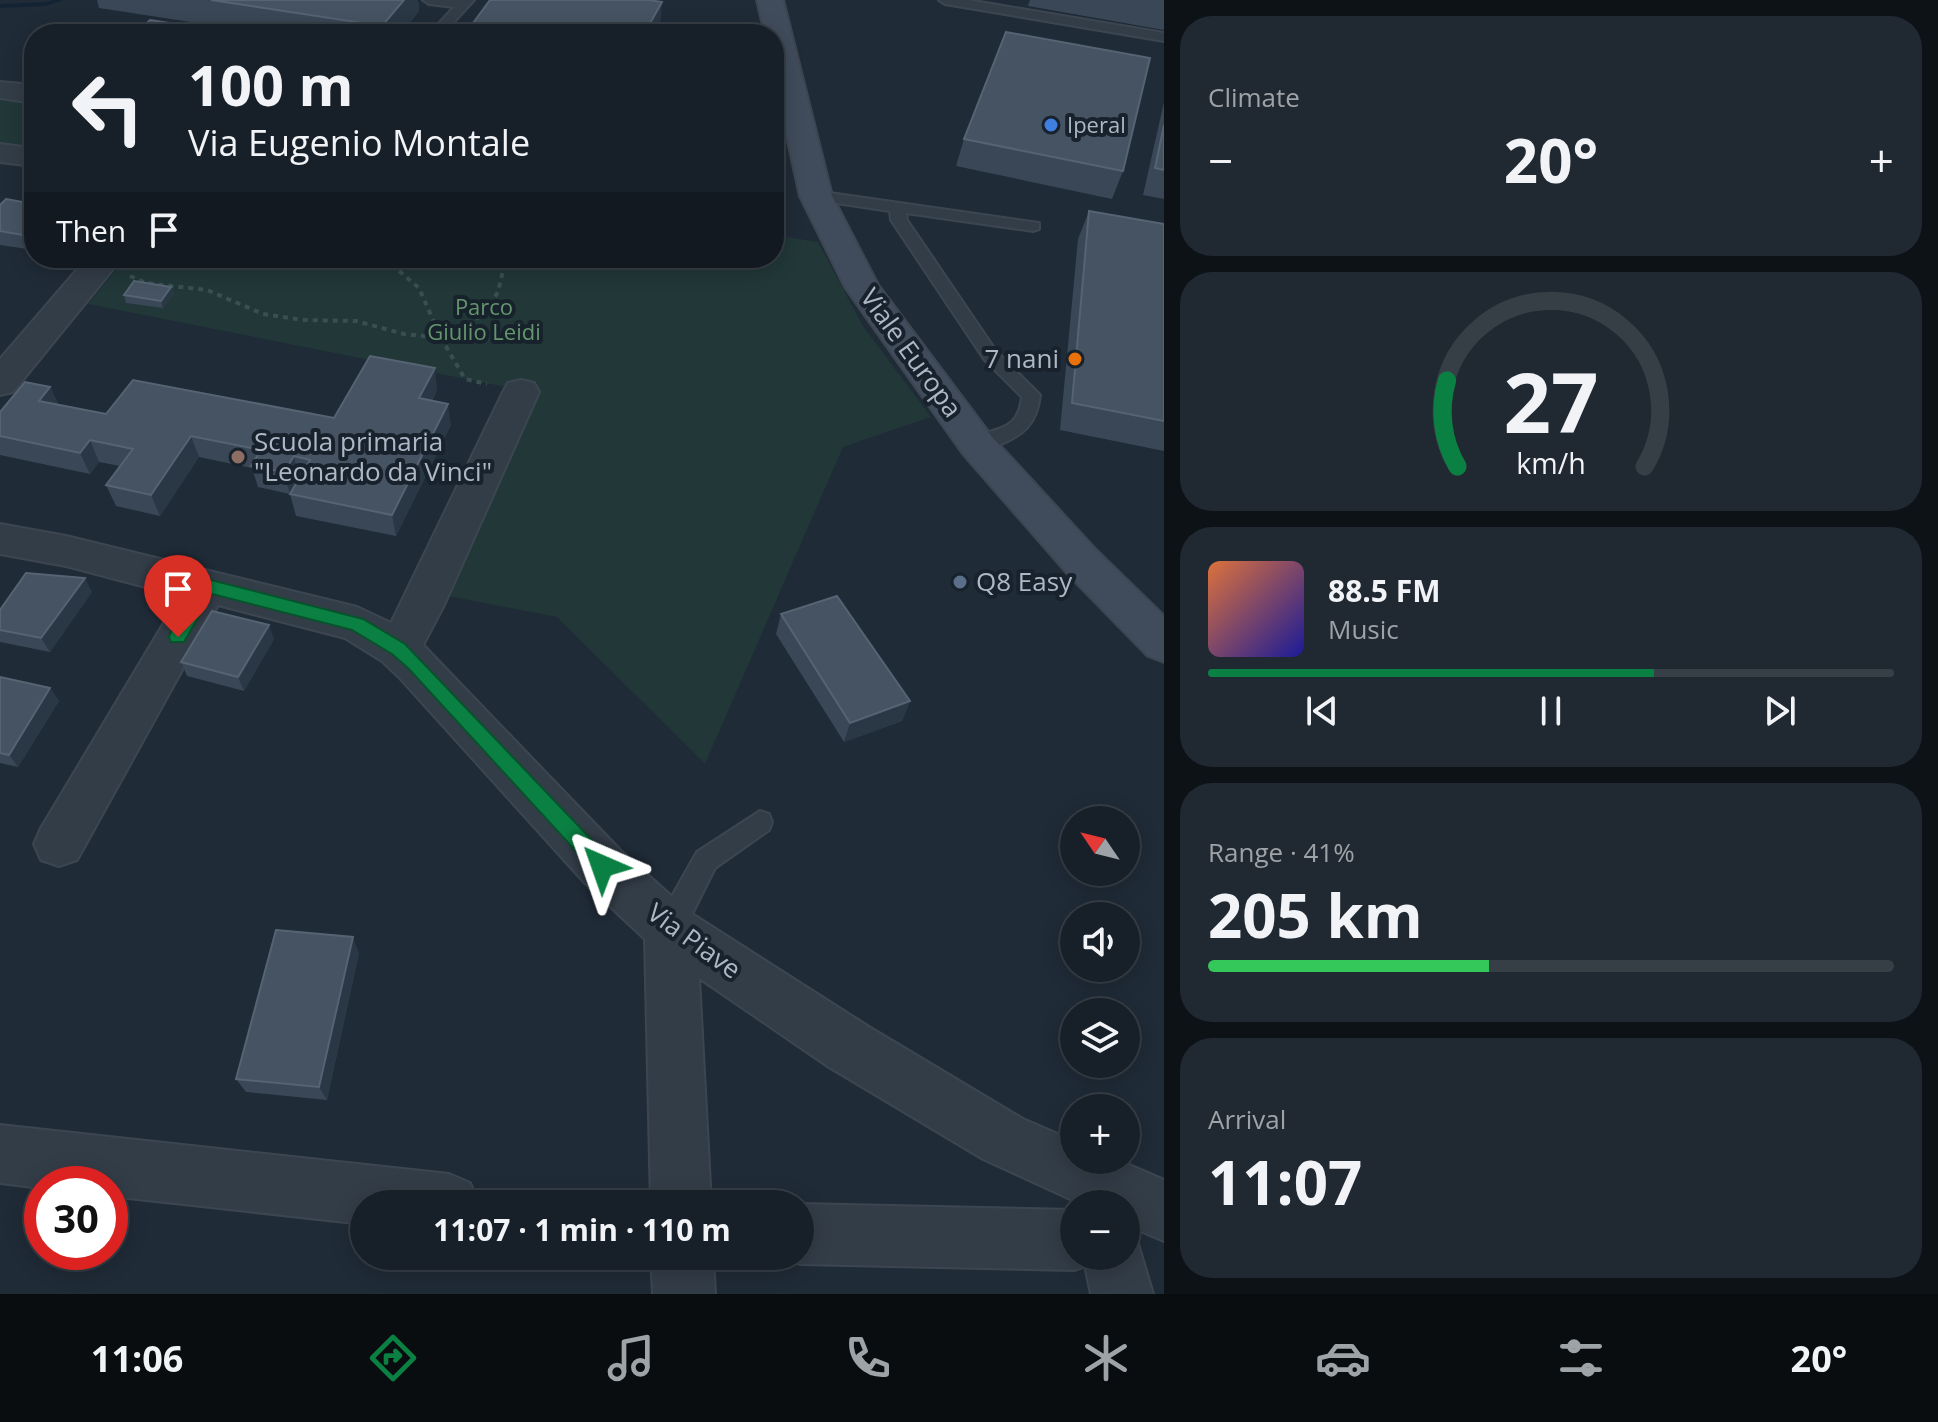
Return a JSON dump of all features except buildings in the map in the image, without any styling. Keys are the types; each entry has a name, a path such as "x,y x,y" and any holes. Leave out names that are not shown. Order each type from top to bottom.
{"street":[{"name":"Viale Europa","path":"770,0 776,24"},
{"name":"Viale Europa","path":"784,60 816,196 862,287 978,446 1082,562 1164,644"},
{"path":"0,90 24,93"},
{"path":"0,153 24,156"},
{"path":"0,383 114,268"},
{"path":"398,649 423,605 521,392"},
{"name":"Via Piave","path":"0,539 66,551 357,624 398,649 602,866 671,929 849,1047 1094,1190"},
{"path":"59,844 207,586"},
{"path":"671,929 680,1190"},
{"path":"0,1154 350,1193"},
{"name":"Via Piave","path":"1140,1204 1164,1211"},
{"path":"814,1234 1060,1240"},
{"path":"683,1270 684,1294"},
{"path":"1116,1270 1122,1294"}],"lane":[{"path":"429,0 466,2"},
{"path":"945,0 1016,6 1164,37"},
{"path":"445,24 466,2"},
{"path":"816,196 1033,226"},
{"path":"897,207 899,220 990,355 1031,395 1030,411 1022,427 978,446"},
{"path":"671,929 706,860 760,822"}],"path":[{"path":"124,268 128,275 146,283 207,290 263,314 302,320 356,321 404,334 441,338 483,315 498,292 502,268"},
{"path":"396,268 419,288 441,338 465,379 521,392"}],"green space":[{"path":"0,98 24,101 24,145 0,146"},
{"name":"Parco Giulio Leidi","path":"784,237 818,242 863,326 931,417 843,447 705,764 557,617 417,590 506,387 88,304 118,268 784,268"}],"waterway":[{"path":"0,6 46,4 60,0"}],"place":[{"name":"Iperal","path":"1051,125"},
{"name":"7 nani","path":"1075,359"},
{"name":"Scuola primaria \"Leonardo da Vinci\"","path":"238,457"},
{"name":"Q8 Easy","path":"960,582"}],"route":[{"path":"178,637 207,586 357,624 398,649 415,664 602,866"}]}
